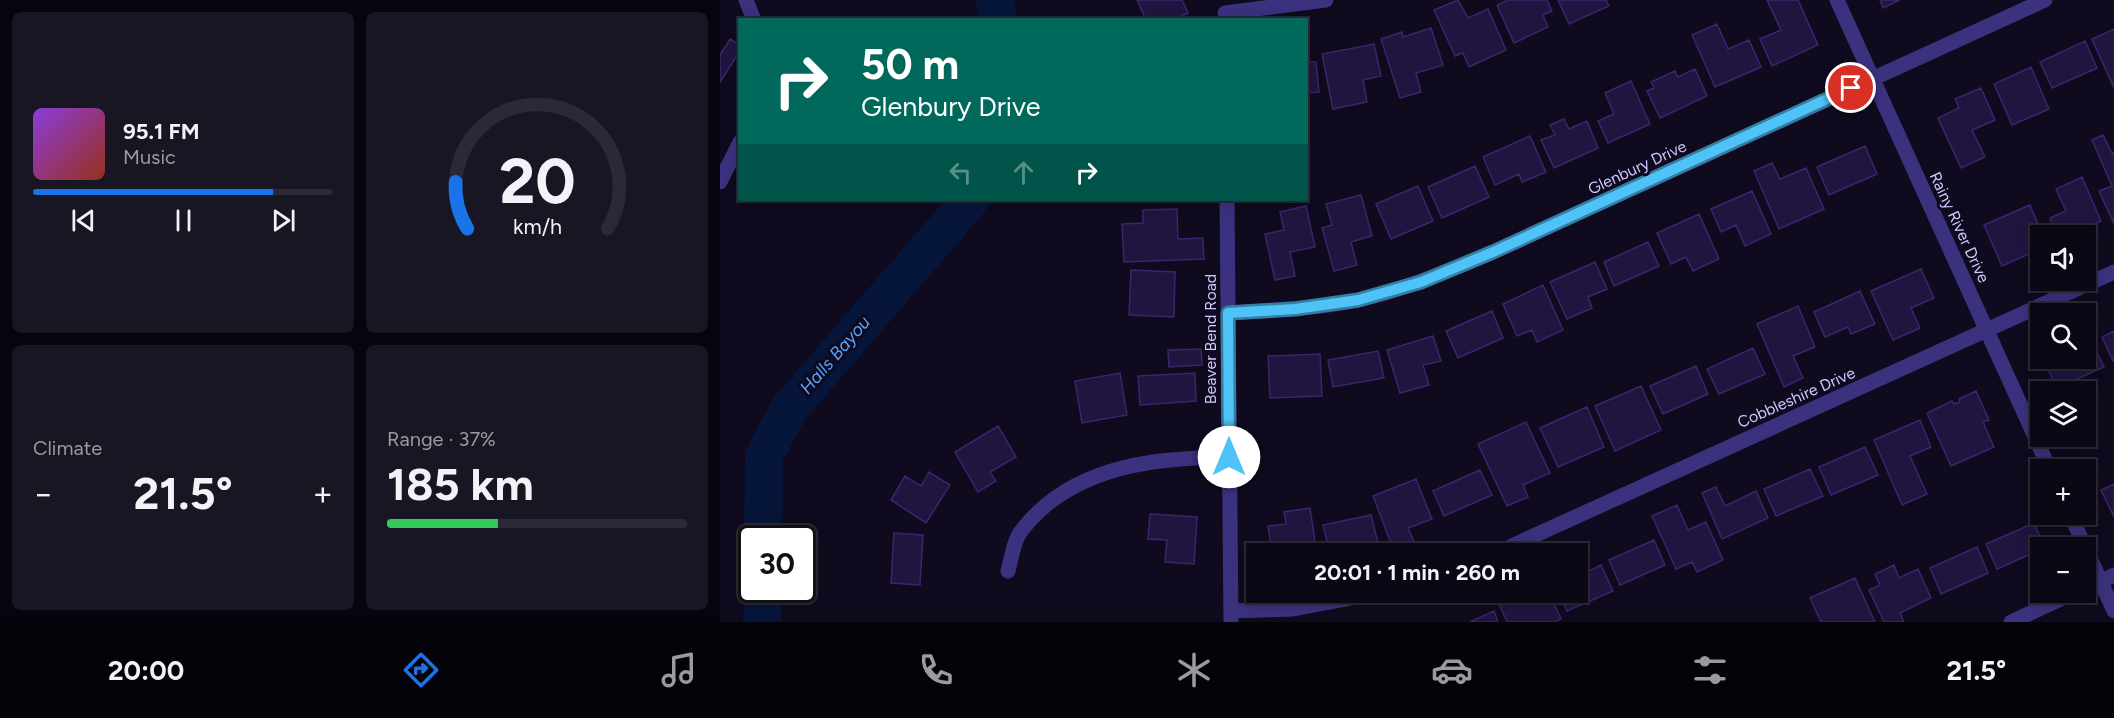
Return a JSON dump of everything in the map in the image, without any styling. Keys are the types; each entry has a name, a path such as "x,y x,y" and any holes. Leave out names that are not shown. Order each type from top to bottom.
{"street":[{"path":"746,0 753,18"},
{"path":"1225,11 1326,0"},
{"name":"Rainy River Drive","path":"1837,0 2045,459"},
{"name":"Glenbury Drive","path":"1228,313 1295,309 1358,300 1421,282 1493,252 2046,0"},
{"path":"720,182 738,146"},
{"name":"Beaver Bend Road","path":"1227,201 1231,617"},
{"name":"Cobbleshire Drive","path":"1518,543 2114,272"},
{"path":"1008,571 1018,536 1035,515 1060,494 1085,480 1128,466 1176,457 1229,457"},
{"path":"2076,525 2107,578 2114,612"},
{"path":"1231,617 1325,603"},
{"path":"2011,622 2052,603"}],"building":[{"path":"1137,0 1182,0 1188,13 1178,18 1145,18"},
{"path":"1458,0 1468,18 1488,9 1506,50 1469,67 1463,53 1455,56 1434,10"},
{"path":"1508,0 1547,0 1552,11 1543,15 1548,27 1514,43 1497,5"},
{"path":"1558,0 1606,0 1609,6 1569,24"},
{"path":"1767,0 1798,0 1818,45 1772,66 1760,39 1781,30"},
{"path":"1880,0 1900,0 1883,8"},
{"path":"1717,24 1728,49 1749,40 1761,67 1715,87 1692,35"},
{"path":"1431,28 1443,65 1416,73 1421,92 1400,98 1381,39 1402,32 1403,37"},
{"path":"2114,29 2114,88 2092,39"},
{"path":"730,39 738,44 738,54 720,82 720,55"},
{"path":"2085,41 2097,68 2052,88 2040,62"},
{"path":"1374,44 1381,76 1363,80 1367,102 1333,109 1322,54"},
{"path":"1308,62 1316,62 1319,92 1308,93"},
{"path":"2031,67 2049,109 2012,125 1994,84"},
{"path":"1695,69 1707,96 1660,118 1647,91 1654,88 1651,82 1675,71 1678,77"},
{"path":"1631,81 1650,124 1608,143 1598,121 1614,114 1605,93"},
{"path":"1981,88 1995,120 1972,130 1985,157 1961,168 1938,118 1959,108 1955,99"},
{"path":"1564,119 1569,129 1587,121 1598,148 1554,168 1541,140 1555,135 1550,125"},
{"path":"2103,135 2112,153 2114,152 2114,224 2099,191 2112,186 2092,140"},
{"path":"1530,136 1546,172 1522,182 1519,174 1495,185 1483,157"},
{"path":"1865,146 1877,174 1829,195 1817,167"},
{"path":"1772,163 1780,179 1806,168 1824,209 1779,229 1754,171"},
{"path":"1475,166 1489,197 1442,218 1428,187"},
{"path":"2082,177 2101,221 2092,225 2053,225 2050,218 2066,211 2056,189"},
{"path":"1418,186 1433,221 1391,239 1376,204"},
{"path":"1752,191 1771,234 1745,246 1736,225 1721,232 1711,209"},
{"path":"1361,195 1372,236 1351,242 1357,265 1334,271 1322,228 1332,225 1326,204"},
{"path":"1146,201 1175,201 1175,202"},
{"path":"2030,205 2038,225 2030,225 2030,253 2002,266 1984,225"},
{"path":"1306,206 1315,247 1290,252 1295,276 1275,280 1265,234 1284,230 1280,212"},
{"path":"1177,209 1178,239 1203,238 1204,259 1124,262 1122,224 1143,223 1143,210"},
{"path":"1699,214 1719,259 1693,271 1686,257 1671,264 1657,233"},
{"path":"1648,242 1659,266 1614,286 1604,262"},
{"path":"1595,262 1607,289 1588,297 1592,308 1567,319 1550,282"},
{"path":"1921,269 1934,298 1911,308 1920,328 1893,340 1871,291"},
{"path":"1131,270 1175,272 1174,317 1129,315"},
{"path":"1543,285 1563,330 1537,342 1532,330 1517,336 1503,304"},
{"path":"1860,291 1875,324 1851,334 1848,327 1825,337 1814,312"},
{"path":"1798,306 1815,347 1793,356 1803,378 1784,387 1757,324"},
{"path":"1492,311 1503,338 1458,358 1446,331"},
{"path":"2114,331 2114,361 2113,361 2102,337"},
{"path":"1433,336 1441,361 1423,365 1429,385 1400,393 1387,350"},
{"path":"1753,348 1765,374 1719,394 1707,369"},
{"path":"1201,349 1202,365 1169,367 1168,350"},
{"path":"2096,350 2104,367 2073,381 2054,381 2048,369 2096,369"},
{"path":"1378,351 1384,378 1333,387 1328,360"},
{"path":"1320,354 1322,396 1270,398 1268,356"},
{"path":"1696,366 1708,394 1663,414 1650,386"},
{"path":"1120,373 1127,415 1082,423 1075,381"},
{"path":"1195,373 1196,401 1140,405 1138,376"},
{"path":"1641,386 1661,430 1615,451 1595,406"},
{"path":"1976,391 1989,420 1983,422 1994,447 1951,466 1927,413 1952,401 1954,404 1960,402 1959,399"},
{"path":"1587,407 1604,447 1558,467 1540,428"},
{"path":"1920,420 1931,447 1910,456 1927,494 1902,505 1874,440"},
{"path":"1526,422 1550,473 1523,485 1528,497 1507,506 1478,444"},
{"path":"998,426 1016,457 990,472 996,481 978,492 955,452"},
{"path":"1865,447 1878,475 1831,495 1819,467"},
{"path":"1810,469 1823,496 1776,516 1764,489"},
{"path":"1480,470 1492,495 1444,516 1433,491"},
{"path":"929,472 950,485 926,523 891,500 905,476 921,486"},
{"path":"1416,479 1432,519 1408,528 1415,543 1391,543 1373,496"},
{"path":"2114,484 2114,517 2101,490"},
{"path":"1716,487 1725,506 1756,491 1768,518 1722,539 1702,493"},
{"path":"1677,505 1688,530 1706,522 1723,560 1697,572 1692,562 1676,569 1652,516"},
{"path":"1310,508 1315,543 1270,543 1268,526 1286,524 1284,512"},
{"path":"1150,514 1197,517 1194,564 1165,562 1167,540 1148,539"},
{"path":"1371,515 1378,543 1327,543 1323,525"},
{"path":"2030,525 2035,525 2040,537 2030,537 2030,554 1997,569 1986,544"},
{"path":"894,533 923,535 920,585 891,583"},
{"path":"1654,540 1665,565 1620,585 1609,560"},
{"path":"1977,547 1988,573 1941,594 1930,568"},
{"path":"1601,565 1613,591 1588,602 1588,571"},
{"path":"1894,565 1899,578 1918,569 1931,598 1900,613 1904,622 1884,622 1869,590 1880,585 1875,574"},
{"path":"1855,578 1875,622 1821,622 1810,598"},
{"path":"1499,603 1554,603 1561,619 1555,622 1507,622"},
{"path":"1563,603 1585,603 1567,611"},
{"path":"1494,611 1498,622 1470,622"}],"waterway":[{"name":"Halls Bayou","path":"995,0 998,18"},
{"name":"Halls Bayou","path":"763,525 764,456 789,409 969,201"},
{"name":"Halls Bayou","path":"762,622 763,603"}],"route":[{"path":"1229,457 1228,313 1295,309 1358,300 1421,282 1493,252 1851,88"}]}
